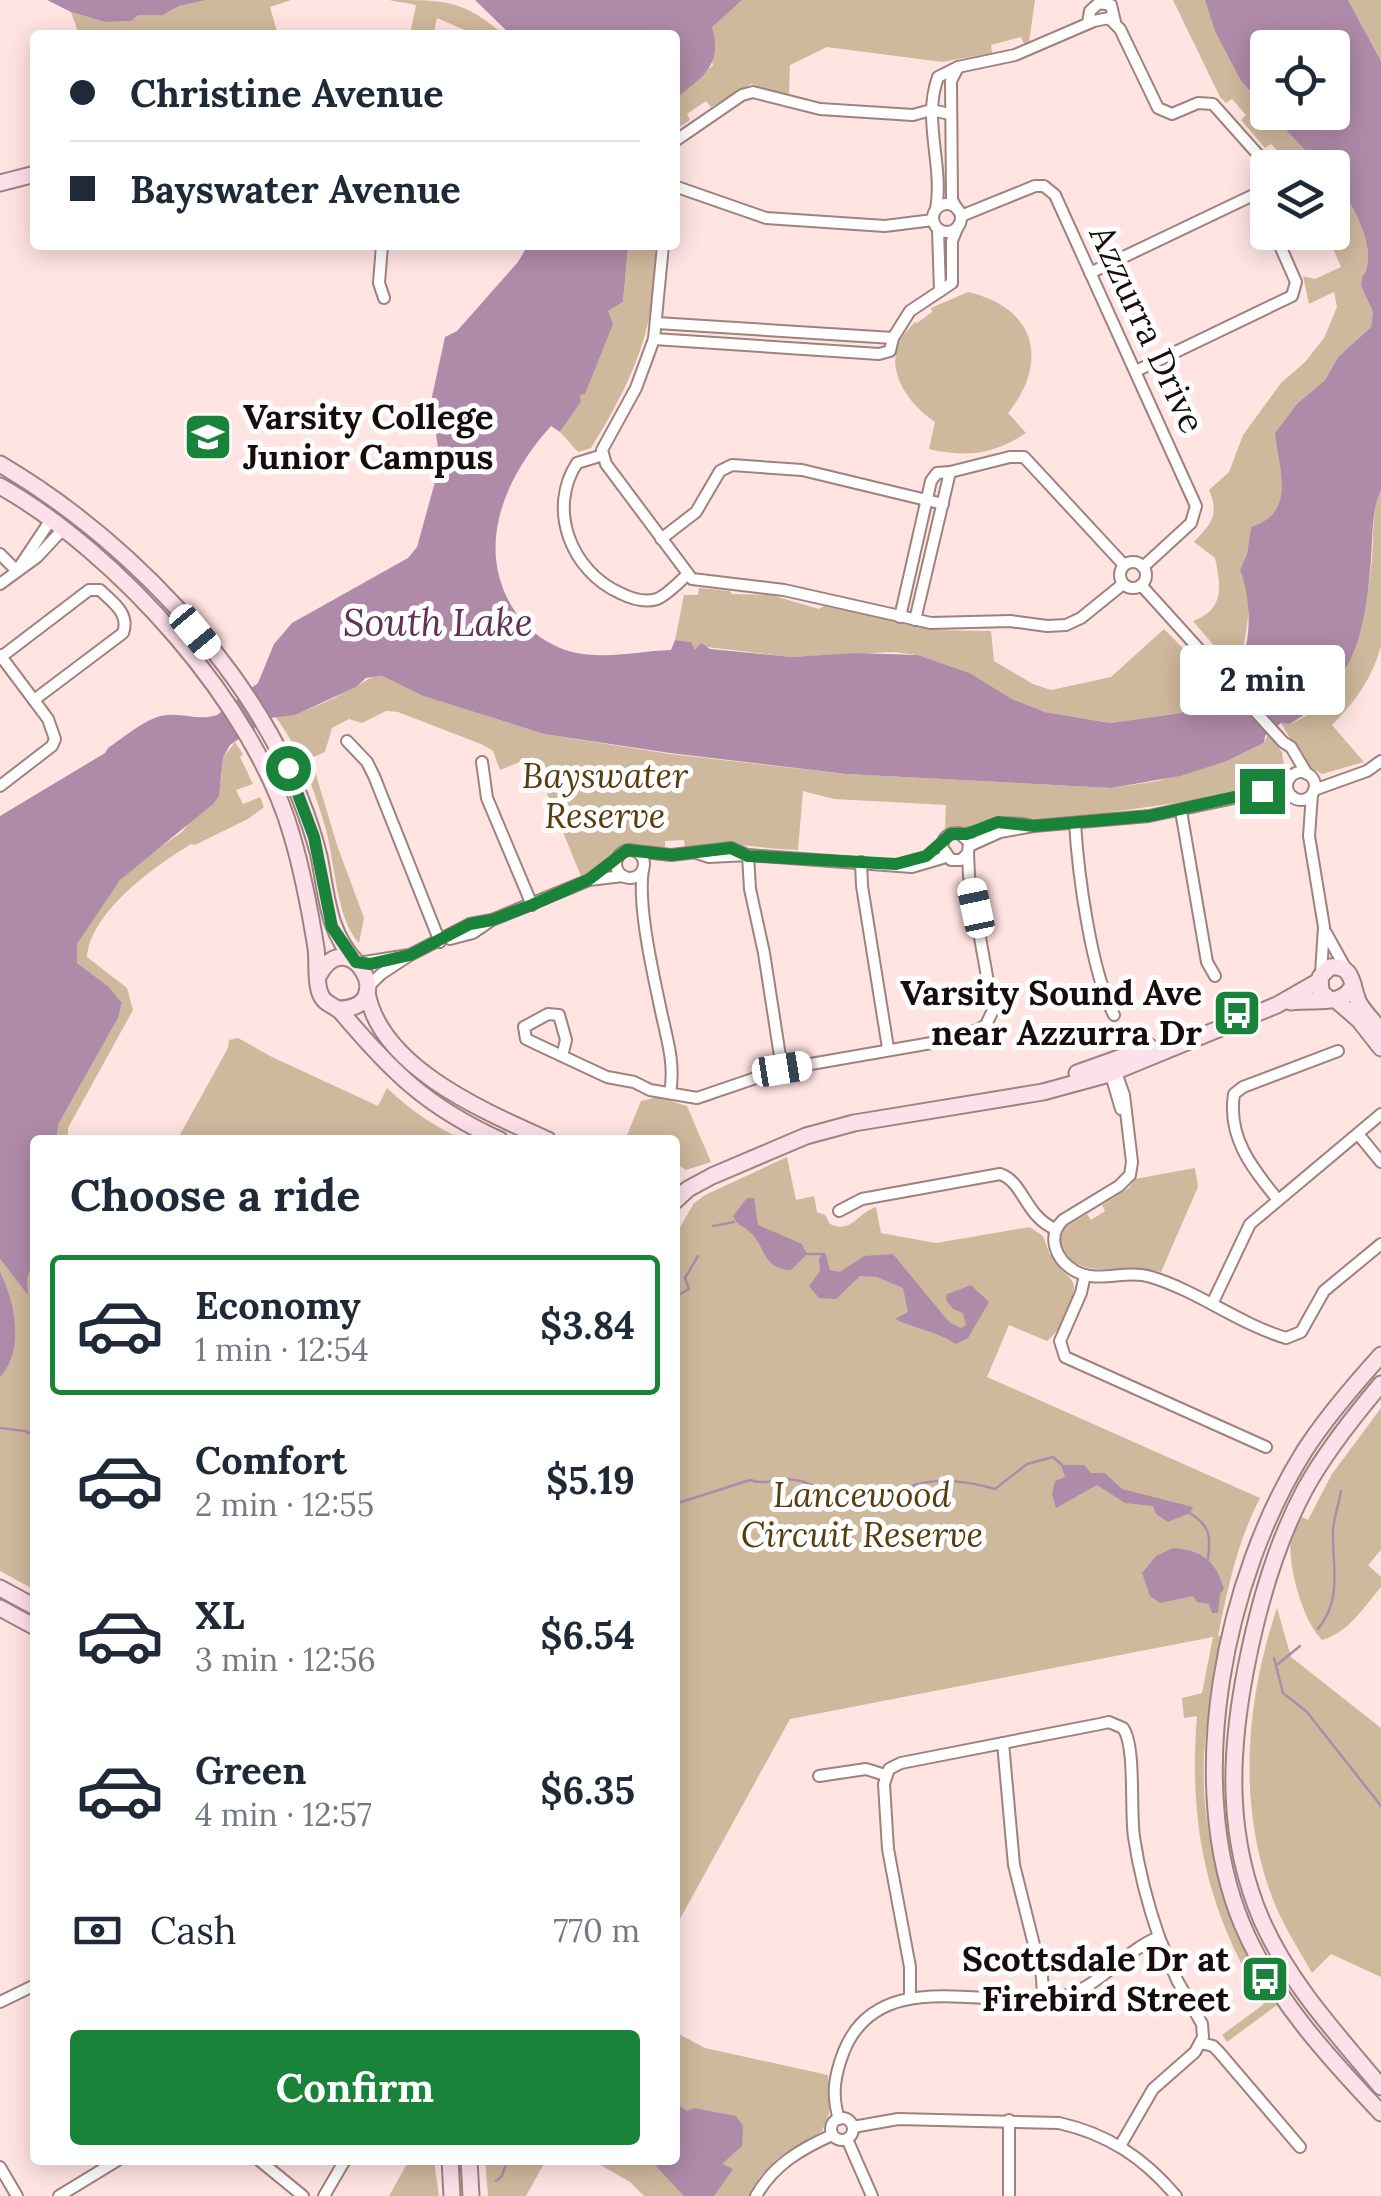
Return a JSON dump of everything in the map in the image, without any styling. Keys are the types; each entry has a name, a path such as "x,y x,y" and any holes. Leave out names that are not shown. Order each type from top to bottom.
{"main road":[{"path":"0,184 30,175"},
{"path":"0,464 69,509 138,569 240,685 270,731 311,826 332,927 366,974 376,1020 392,1041 428,1075 468,1103 537,1135"},
{"path":"0,486 58,523 132,590 222,696 275,787 292,834 320,994 421,1095 447,1114 490,1135"},
{"path":"58,523 69,509"},
{"path":"319,975 334,960 357,963"},
{"path":"1277,1004 1335,966 1349,976 1359,1002 1381,1032"},
{"path":"680,1182 712,1176 829,1128 1022,1093 1112,1068 1277,1004 1346,997 1349,976"},
{"path":"1320,977 1321,992 1359,1020 1381,1048"},
{"path":"339,1009 356,1006 367,990"},
{"path":"680,1197 712,1176"},
{"path":"1381,1354 1306,1449 1266,1526 1248,1571 1215,1732 1214,1809 1230,1892 1252,1945 1293,2011 1381,2113"},
{"path":"1381,1384 1332,1446 1294,1510 1257,1613 1236,1715 1233,1796 1245,1872 1274,1946 1307,1998 1381,2087"},
{"path":"0,1588 30,1604"},
{"path":"3,1612 30,1626"},
{"path":"1293,2011 1307,1998"},
{"path":"450,2165 452,2196"},
{"path":"469,2165 471,2196"}],"street":[{"path":"940,291 931,110 938,77 958,67 1026,52 1102,18 1116,22 1158,108 1172,114 1198,103 1213,104 1254,150"},
{"path":"654,339 878,354 890,351 893,338 910,311 952,283 952,241 959,217 952,200 950,81 958,67"},
{"path":"680,138 742,95 753,92 820,109 914,115 931,110 950,114"},
{"name":"Azzurra Drive","path":"959,217 1035,186 1044,186 1055,194 1196,506 1191,523 1143,566"},
{"path":"680,188 766,218 895,226 936,220 948,204 959,217"},
{"path":"1090,273 1250,199"},
{"path":"936,220 949,232 959,217"},
{"path":"381,250 378,284 384,298"},
{"path":"663,250 654,339 636,388 604,446 603,455 687,574 700,582 784,590 939,624 1066,624 1081,618 1122,584"},
{"path":"1136,371 1292,296 1296,282 1282,250"},
{"path":"657,323 893,338"},
{"path":"788,348 790,332"},
{"path":"603,455 577,463 566,491 567,534 586,568 610,588 646,600 660,598 687,574"},
{"path":"900,617 934,476 1010,457 1024,457 1124,565"},
{"path":"661,540 696,512 720,470 732,464 802,470 943,504"},
{"path":"914,620 950,472"},
{"path":"0,584 38,557 58,523"},
{"path":"0,554 17,571"},
{"path":"1134,562 1143,566 1146,576 1141,585 1133,588 1122,584 1119,574 1124,565 1134,562"},
{"path":"1141,585 1283,742 1290,759 1287,788 1295,798 1309,836 1324,927 1320,977"},
{"path":"0,786 55,740 48,719 0,656 88,590 100,590 125,618 123,633 34,700"},
{"path":"347,741 367,762 374,776 440,942"},
{"path":"1283,742 1291,747 1308,774 1313,792 1309,836"},
{"path":"1258,793 1304,799 1381,761"},
{"path":"482,762 487,798 532,905"},
{"path":"367,990 381,974 410,955 473,934 492,920 588,880 623,851 912,867 951,859 995,833 1181,810 1258,793 1299,772 1346,778"},
{"path":"1181,810 1207,962 1215,976"},
{"path":"896,864 926,856 947,836 998,822 1034,826"},
{"path":"1075,823 1077,855 1102,993 1114,1015"},
{"path":"562,1056 566,1040 558,1015 548,1014 524,1027 526,1039 562,1056 607,1076 697,1098 782,1069 858,1058 978,1030 993,1010 969,876 969,849 960,833"},
{"path":"942,842 951,859 969,876"},
{"path":"635,850 642,856 643,900 673,1068 670,1093"},
{"path":"588,880 633,877 643,867 672,855"},
{"path":"748,856 750,890 782,1069"},
{"path":"618,858 618,870 643,900"},
{"path":"861,862 888,1048"},
{"path":"1324,927 1349,976"},
{"path":"357,963 410,955"},
{"path":"1278,1200 1244,1156 1233,1107 1234,1094 1243,1087 1338,1051"},
{"path":"1112,1068 1124,1095 1130,1175 1055,1228 1056,1251 1072,1270 1086,1275 1148,1276 1279,1336 1296,1335 1305,1326 1319,1296 1381,1244"},
{"path":"1212,1304 1244,1232 1379,1117"},
{"path":"1358,1134 1381,1162"},
{"path":"839,1211 862,1199 1004,1174 1036,1218 1055,1228"},
{"path":"1086,1275 1060,1341 1065,1357 1266,1448"},
{"path":"910,1998 910,1967 888,1849 885,1775 901,1763 1109,1722 1123,1728 1130,1741 1136,1847 1159,1937 1202,2024 1201,2043 1154,2089 1120,2146"},
{"path":"1003,1743 1014,1865 1042,1977 1043,1998"},
{"path":"819,1776 866,1769 885,1775"},
{"path":"838,2119 834,2082 853,2033 862,2020 881,2006 910,1998 1043,1998 1081,1990 1138,1947 1159,1937"},
{"path":"0,2002 30,1987"},
{"path":"1201,2043 1219,2052 1300,2147"},
{"path":"832,2135 832,2125 838,2119 847,2119 853,2127"},
{"path":"853,2127 898,2119 1071,2125 1120,2146 1152,2170 1176,2196"},
{"path":"1008,2196 1009,2120"},
{"path":"853,2127 847,2140 872,2196"},
{"path":"832,2135 847,2140"},
{"path":"756,2196 786,2159 832,2135"},
{"path":"59,2196 110,2165"},
{"path":"266,2165 303,2196"},
{"path":"314,2196 324,2196 342,2165"},
{"path":"0,2167 17,2196"}],"green space":[{"path":"206,0 291,0 270,7 277,30 77,30 71,12 105,22 131,21 138,15 163,15 179,6"},
{"path":"389,0 453,4 497,30 465,30 437,18 434,30 411,30 416,5"},
{"path":"742,0 1035,0 1029,42 1024,44 1021,37 991,45 992,53 942,62 827,47 790,65 789,94 751,84 711,107 706,101 687,114 690,120 680,127 680,95 713,65 703,29"},
{"path":"1173,0 1205,0 1241,81 1250,91 1250,130 1287,130 1305,150 1277,150 1271,144 1265,148 1241,120 1246,115 1232,99 1226,103"},
{"path":"1348,0 1381,0 1381,61"},
{"path":"1350,204 1366,240 1367,266 1361,286 1373,312 1371,327 1338,357 1325,380 1298,403 1280,506 1264,523 1251,527 1240,570 1248,610 1239,675 1193,621 1211,610 1219,587 1215,558 1194,542 1214,513 1209,490 1229,472 1243,435 1281,383 1324,338 1337,307 1334,292 1309,304 1303,276 1315,279 1341,267 1334,250 1350,250"},
{"path":"628,250 655,250 652,302 640,352 606,424 591,448 578,452 560,432 581,402 608,311 623,302"},
{"path":"968,292 991,299 1008,310 1029,339 1029,374 1008,413 1026,433 1003,446 980,452 929,449 935,422 902,388 895,365 896,353 905,333 932,312 931,308"},
{"path":"1381,490 1381,646 1362,688 1332,725 1364,762 1322,774 1307,766 1281,723 1291,724 1312,712 1335,689 1345,672 1367,596 1374,515"},
{"path":"699,588 771,595 819,609 824,606 934,630 991,631 994,661 1051,690 1111,677 1164,629 1223,689 1215,690 1181,713 1110,723 1045,712 1012,699 970,673 918,655 893,652 792,657 707,647 694,650 691,642 675,640 684,595 698,595"},
{"name":"Bayswater Reserve","path":"382,676 423,696 544,734 670,754 846,774 1111,788 1158,781 1227,761 1264,743 1268,734 1282,752 1285,772 1277,782 1204,799 1105,813 1032,819 1004,817 970,829 945,828 946,805 834,799 803,791 798,850 728,844 685,848 684,840 665,841 665,848 624,845 600,867 581,876 532,757 500,770 493,751 481,744 386,711 362,723 349,719 332,728 325,752 311,758 364,918 359,943 340,903 328,837 315,795 298,754 275,716 315,706"},
{"path":"235,742 253,784 236,790 243,804 260,797 264,807 160,864 127,891 100,923 87,957 127,988 133,1010 68,1128 68,1135 57,1135 58,1125 118,1018 122,1004 108,986 77,963 77,944 120,880 182,832 221,782 223,758"},
{"path":"238,1038 378,1106 387,1088 423,1117 454,1135 180,1135 229,1040"},
{"path":"658,1097 687,1106 711,1162 686,1170 680,1166 680,1135 627,1135 641,1101"},
{"name":"Lancewood Circuit Reserve","path":"787,1157 796,1200 814,1196 817,1212 825,1215 830,1224 849,1225 876,1207 881,1233 936,1243 1030,1227 1043,1236 1050,1255 1053,1253 1063,1266 1061,1270 1073,1284 1073,1296 1056,1332 1047,1341 1009,1325 987,1377 1260,1498 1239,1549 1218,1636 1224,1636 1207,1726 1204,1790 1207,1823 1222,1887 1246,1947 1277,2005 1227,2042 1222,2035 1264,2004 1244,1969 1215,1901 1199,1831 1197,1716 1184,1718 1182,1698 1202,1693 1213,1637 790,1719 680,1919 680,1227 694,1203"},
{"path":"1195,1168 1198,1187 1161,1272 1087,1267 1066,1254 1060,1239 1065,1227 1087,1214 1091,1220 1105,1211 1102,1205 1129,1188 1135,1179"},
{"path":"0,1259 27,1293 30,1270 30,1587 0,1571"},
{"path":"1381,1408 1381,1550 1368,1565 1381,1577 1381,1587 1348,1625 1322,1640 1298,1592 1291,1563 1291,1540 1302,1517 1308,1520 1332,1474"},
{"path":"1277,1608 1291,1657 1381,1728 1381,1977 1331,1954 1312,1973 1276,1907 1261,1862 1250,1789 1250,1752 1258,1679"},
{"path":"680,2035 705,2048 828,2075 829,2114 822,2131 778,2158 749,2196 644,2196 630,2182 601,2165 680,2165"},
{"path":"406,2165 435,2165 439,2196 389,2196"},
{"path":"485,2165 543,2165 526,2196 488,2196"}],"water":[{"path":"47,0 206,0 179,6 163,15 105,22"},
{"path":"475,0 742,0 712,27 713,61 680,95 680,30 506,30"},
{"name":"South Lake","path":"1205,0 1348,0 1381,61 1381,490 1374,515 1369,585 1360,633 1343,674 1330,692 1290,724 1281,723 1265,736 1264,743 1227,761 1180,776 1111,788 846,774 544,734 423,696 382,676 366,678 356,687 295,715 270,718 230,745 223,758 219,796 213,804 120,880 77,944 77,963 108,986 122,1003 118,1018 58,1125 57,1135 30,1135 28,1295 0,1259 0,816 105,753 151,719 167,715 217,715 258,683 274,644 292,623 408,558 417,547 435,482 438,448 431,401 445,337 457,331 525,250 628,250 623,302 608,311 613,324 585,394 580,395 581,402 560,432 551,426 534,446 508,491 500,515 497,565 503,589 521,620 548,642 572,652 597,655 671,650 675,640 691,642 695,650 701,643 710,649 792,657 918,655 970,673 1012,699 1045,712 1110,723 1181,713 1239,675 1237,665 1246,645 1249,619 1240,570 1251,527 1275,511 1282,488 1275,433 1298,403 1325,380 1338,357 1371,327 1373,312 1361,286 1368,254 1350,203 1350,150 1305,150 1286,130 1350,130 1350,30 1250,30 1250,91 1215,31"},
{"path":"747,1198 754,1198 758,1225 802,1244 807,1254 791,1270 770,1262 751,1233 735,1220 733,1216"},
{"path":"825,1252 830,1270 840,1272 864,1256 893,1254 949,1322 961,1328 966,1325 963,1313 953,1309 946,1300 947,1294 971,1285 989,1302 968,1338 956,1344 895,1319 908,1312 903,1288 877,1277 860,1276 836,1299 819,1298 809,1286 820,1271 819,1259"},
{"path":"0,1272 10,1297 15,1340 8,1366 0,1377"},
{"path":"1061,1465 1084,1465 1091,1473 1105,1473 1122,1489 1193,1507 1190,1513 1168,1522 1156,1514 1153,1506 1125,1503 1097,1485 1056,1508 1052,1494 1055,1481 1065,1477"},
{"path":"1173,1548 1200,1554 1217,1571 1224,1589 1218,1613 1212,1613 1209,1604 1197,1602 1193,1596 1160,1603 1150,1596 1142,1573 1156,1556"},
{"path":"680,2106 687,2111 694,2108 736,2116 743,2126 742,2146 722,2164 733,2169 714,2196 684,2196 655,2165 680,2165"}],"waterway":[{"path":"713,1226 734,1222"},
{"path":"807,1254 823,1254"},
{"path":"680,1294 689,1289 685,1278 698,1256"},
{"path":"0,1428 30,1433"},
{"path":"680,1502 750,1480 790,1479 816,1487 847,1505 868,1507 919,1484 952,1481 995,1489 1027,1464 1053,1457 1064,1467"},
{"path":"1318,1629 1331,1606 1333,1530 1341,1491"},
{"path":"1188,1512 1207,1531 1208,1559"},
{"path":"1278,1664 1300,1646"},
{"path":"1274,1658 1283,1693 1307,1712 1381,1806"},
{"path":"496,2181 505,2165"}],"place":[{"name":"Varsity College Junior Campus","path":"208,437"},
{"name":"Varsity Sound Ave near Azzurra Dr","path":"1237,1013"},
{"name":"Scottsdale Dr at Firebird Street","path":"1265,1979"}],"route":[{"path":"288,768 311,826 332,927 356,962 370,964 410,955 470,924 492,920 588,880 627,850 672,855 731,848 748,856 896,864 926,856 951,834 967,834 998,822 1034,826 1129,819 1206,806 1262,791"}]}
